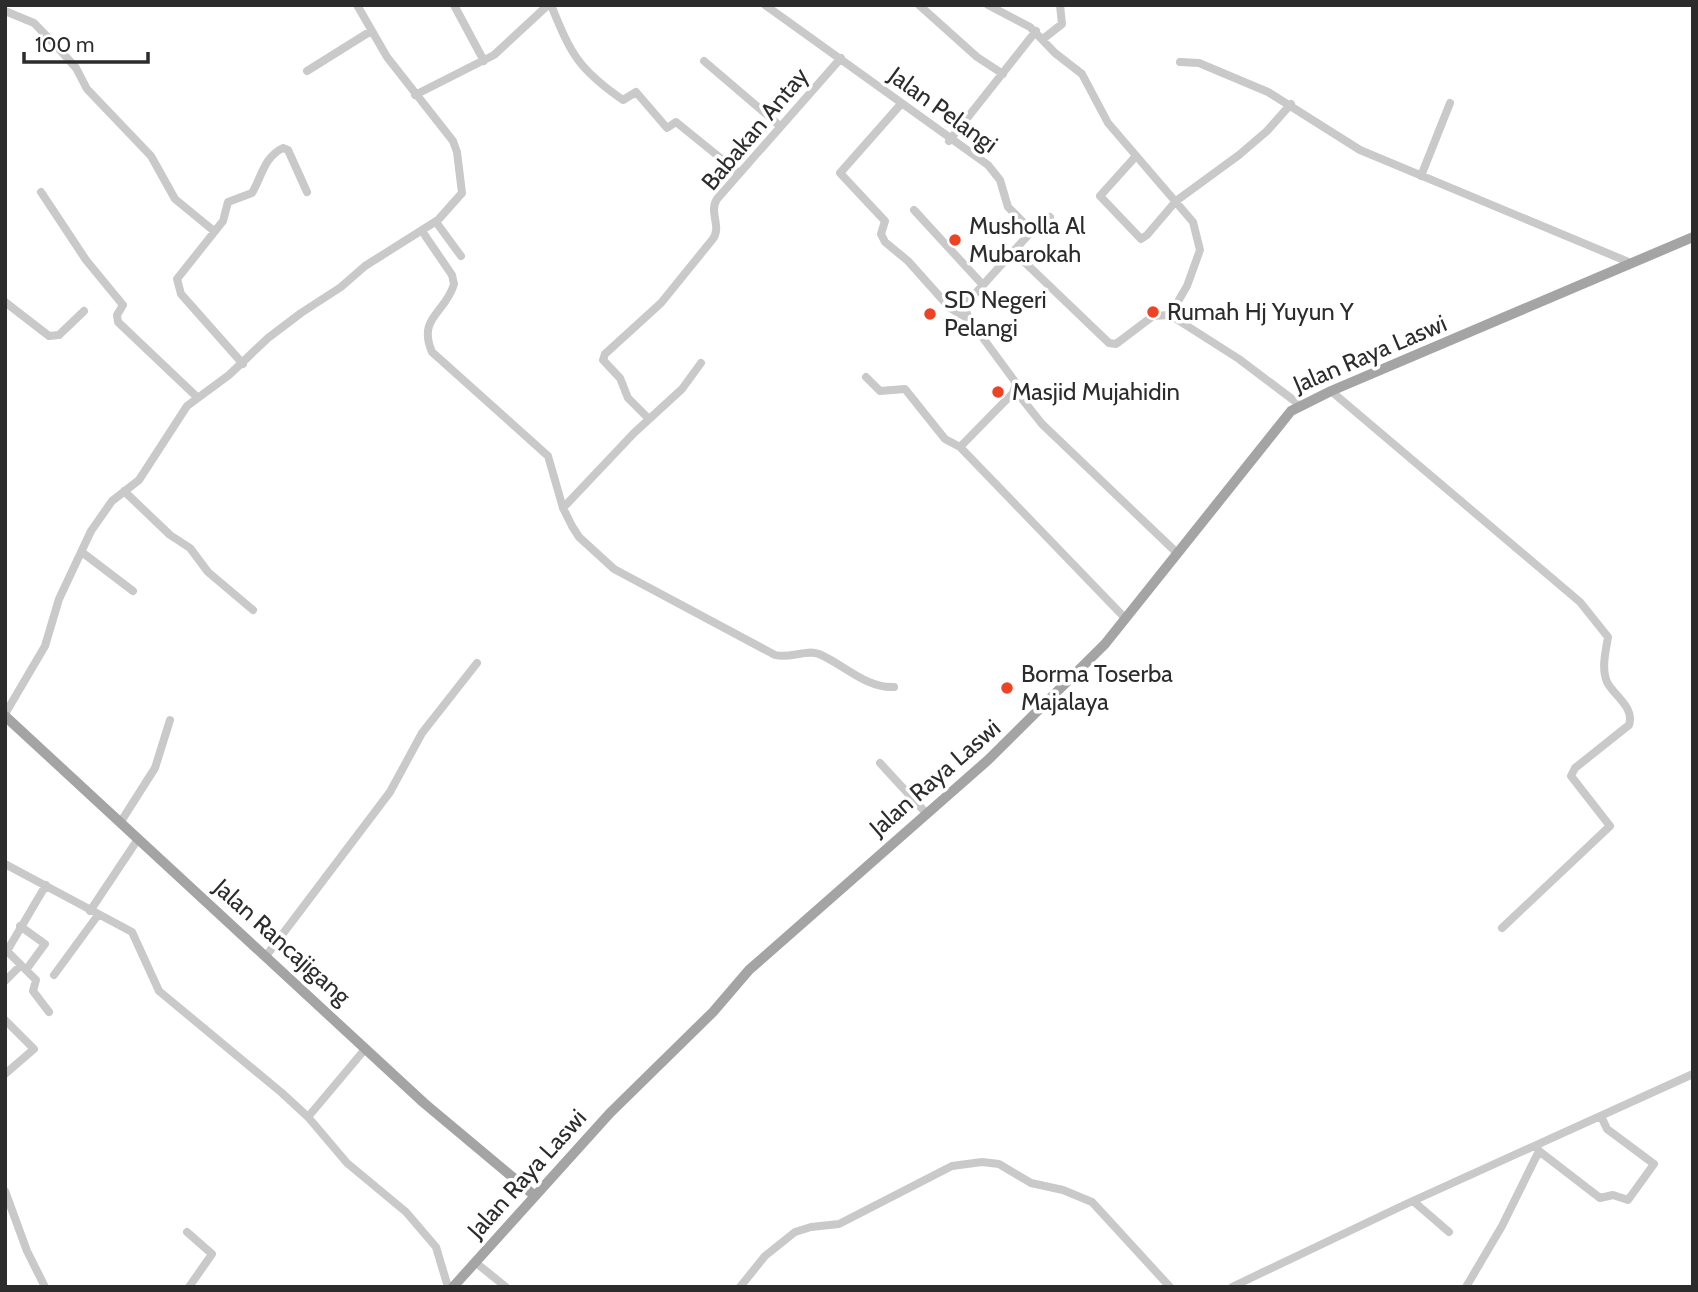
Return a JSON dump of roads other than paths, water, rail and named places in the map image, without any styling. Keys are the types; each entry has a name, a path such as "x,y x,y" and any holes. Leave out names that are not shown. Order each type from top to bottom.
{"main road":[{"name":"Jalan Raya Laswi","path":"451,1287 610,1113 713,1013 749,970 1018,733 1105,644 1269,436 1300,405 1693,237"},
{"name":"Jalan Rancajigang","path":"5,715 471,1144 534,1196"}],"street":[{"path":"5,715 46,646 59,599 104,511 139,480 177,420 198,398 243,364 268,338 341,287 365,266 436,222 462,193 453,141 415,95 371,31 357,5"},
{"path":"454,5 484,61"},
{"path":"415,95 484,61 511,41 549,5 566,45 581,68 621,99 636,92 667,128 676,122 739,173"},
{"name":"Jalan Pelangi","path":"765,5 778,9 949,141 993,170 1000,180 1008,207 1030,229 1030,233"},
{"path":"919,5 977,57 1003,74"},
{"path":"988,5 1036,32 1086,78 1108,123 1193,222 1200,250 1187,286 1170,315"},
{"path":"1043,39 1058,30 1062,23 1060,5"},
{"path":"5,11 34,23 60,50 76,68 87,89 155,161 175,199 214,231"},
{"path":"307,71 371,31"},
{"path":"949,141 1036,32"},
{"name":"Babakan Antay","path":"649,419 628,398 620,378 604,356 661,303 716,235 714,203 841,58"},
{"path":"704,61 780,126"},
{"path":"1180,62 1199,63 1291,104 1328,132 1360,150 1631,264"},
{"path":"1421,176 1450,103"},
{"path":"901,104 840,173 885,221 881,234 885,242 908,261 950,308 969,319"},
{"path":"1136,156 1102,192 1101,198 1141,239 1147,236 1176,201 1239,155 1267,131 1291,104"},
{"path":"243,364 198,315 177,286 179,276 225,217 228,202 252,193 265,164 279,149 288,150 307,192"},
{"path":"41,192 86,260 123,305 117,315 118,323 198,398"},
{"path":"914,210 982,284"},
{"path":"960,447 1015,390 1016,383 969,319 964,306 1030,233 1049,217"},
{"path":"436,222 461,257"},
{"path":"422,231 452,275 454,284 428,327 427,342 432,352 548,456 563,508 579,537 622,574 775,655 789,657 817,653 875,683 894,687"},
{"path":"1013,251 1109,344 1116,344 1153,316 1170,315 1239,359 1300,405"},
{"path":"5,302 49,336 59,335 84,312"},
{"path":"563,508 649,419 686,385 701,363"},
{"path":"866,377 880,391 905,389 945,439 960,447 1124,617"},
{"path":"1015,390 1042,424 1176,552"},
{"path":"1331,391 1580,602 1608,636 1604,664 1606,681 1628,710 1629,725 1575,768 1571,776 1610,826 1502,928"},
{"path":"124,491 170,535 190,548 208,572 253,610"},
{"path":"83,553 133,591"},
{"path":"266,956 390,792 422,733 477,663"},
{"path":"120,822 155,768 170,720"},
{"path":"880,763 926,813"},
{"path":"54,975 138,839"},
{"path":"5,864 95,908 132,932 153,982 167,1000 309,1117 346,1163 400,1206 431,1238 451,1287"},
{"path":"46,885 6,951 36,979 33,991 49,1012"},
{"path":"5,981 23,968 45,944 20,926"},
{"path":"5,1020 34,1049 5,1074"},
{"path":"309,1117 366,1048"},
{"path":"1232,1287 1413,1201 1538,1148 1693,1074"},
{"path":"1538,1148 1601,1199 1611,1195 1628,1200 1654,1164 1607,1129 1601,1116"},
{"path":"1466,1287 1502,1226 1538,1148"},
{"path":"740,1287 765,1256 795,1233 811,1227 839,1224 953,1167 982,1162 999,1164 1031,1183 1063,1190 1093,1202 1170,1287"},
{"path":"5,1191 45,1287"},
{"path":"1413,1201 1449,1232"},
{"path":"187,1232 212,1254 189,1287"},
{"path":"475,1262 506,1287"}],"place":[{"name":"Musholla Al Mubarokah","path":"955,240"},
{"name":"Rumah Hj Yuyun Y","path":"1153,312"},
{"name":"SD Negeri Pelangi","path":"930,314"},
{"name":"Masjid Mujahidin","path":"998,392"},
{"name":"Borma Toserba Majalaya","path":"1007,688"}]}
